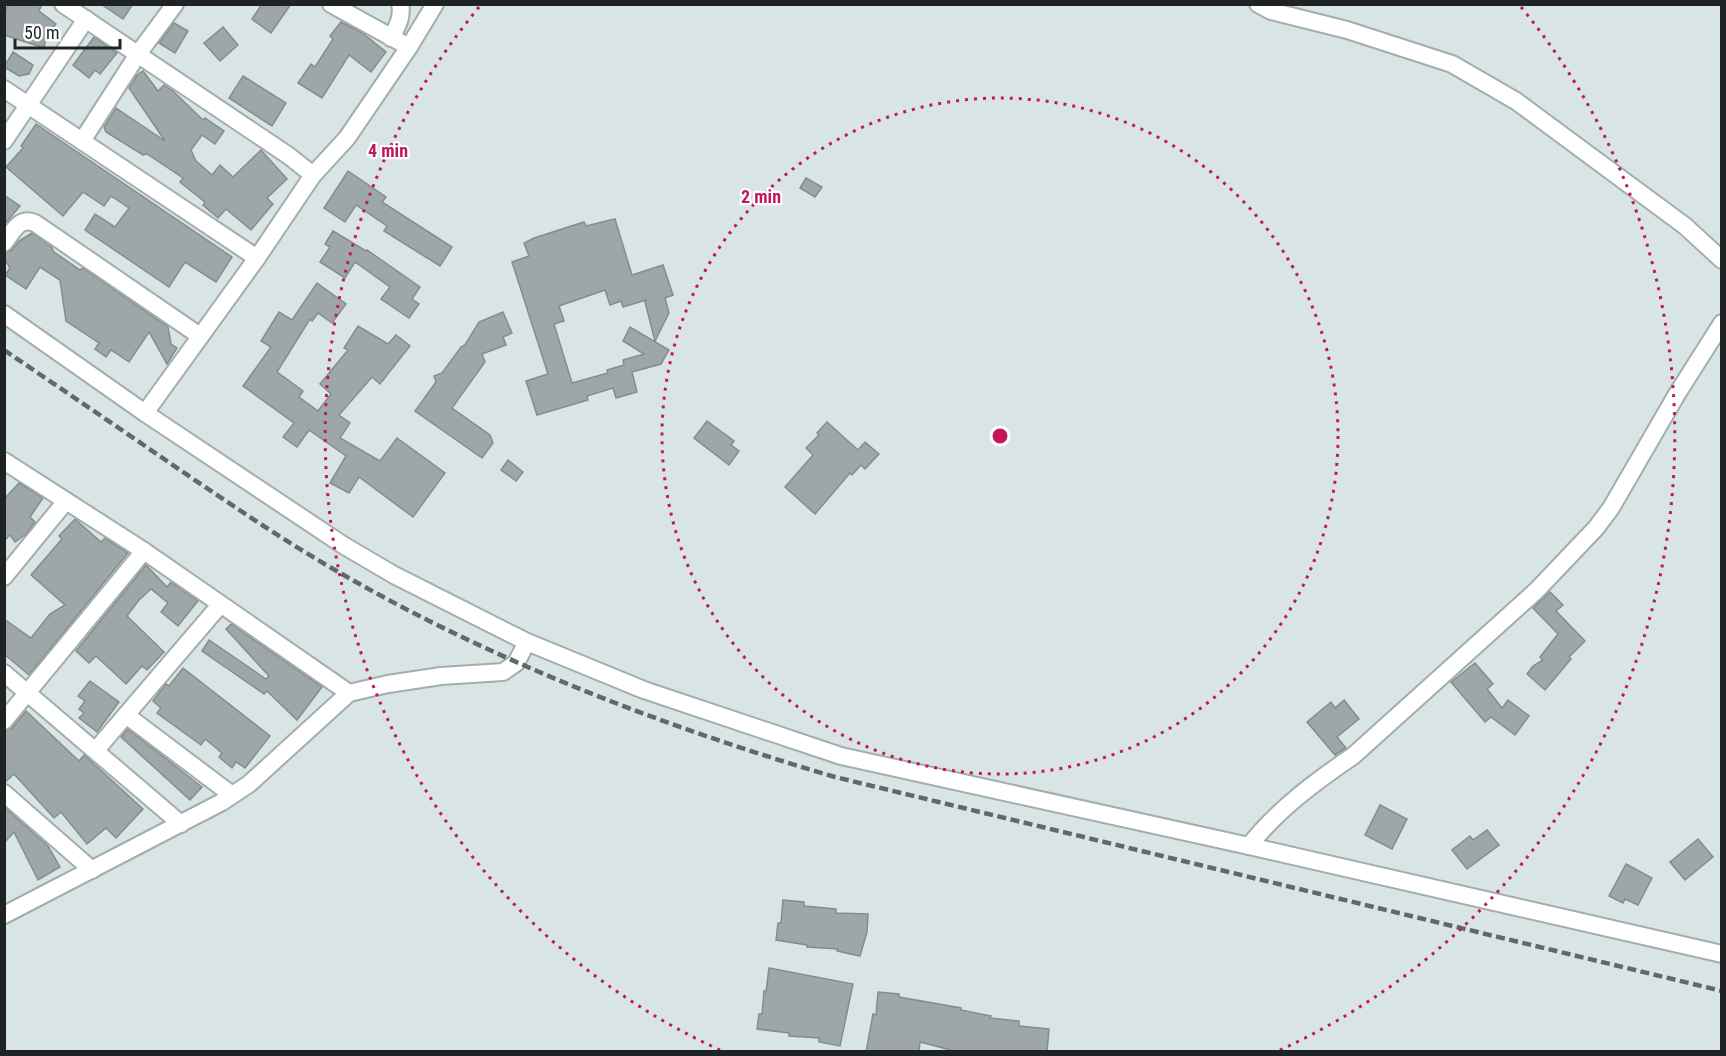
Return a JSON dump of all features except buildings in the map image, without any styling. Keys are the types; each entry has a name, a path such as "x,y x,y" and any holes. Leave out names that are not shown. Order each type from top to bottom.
{"street":[{"path":"63,4 313,175"},
{"path":"82,141 138,54 175,4"},
{"path":"331,4 409,47"},
{"path":"391,38 402,11 400,4"},
{"path":"146,413 257,258 313,175 347,138 409,47 435,4"},
{"path":"1258,4 1271,11 1347,30 1452,64 1516,101 1685,226 1722,260"},
{"path":"4,141 86,19"},
{"path":"4,89 257,258"},
{"path":"4,243 21,222 29,221 200,336"},
{"path":"4,314 342,545 394,575 527,642 644,690 841,756 1722,954"},
{"path":"1249,846 1275,817 1353,756 1536,591 1596,528 1611,508 1677,394 1722,323"},
{"path":"4,461 144,551 349,693"},
{"path":"4,577 66,501"},
{"path":"4,721 144,551"},
{"path":"96,750 220,605"},
{"path":"4,915 181,824 232,795 272,764 349,693 422,678 503,672 516,663 527,642"},
{"path":"4,673 181,824"},
{"path":"126,715 232,795"},
{"path":"4,793 92,870"}],"railway":[{"path":"4,350 231,505 379,595 505,657 635,710 835,777 1722,991"}]}
